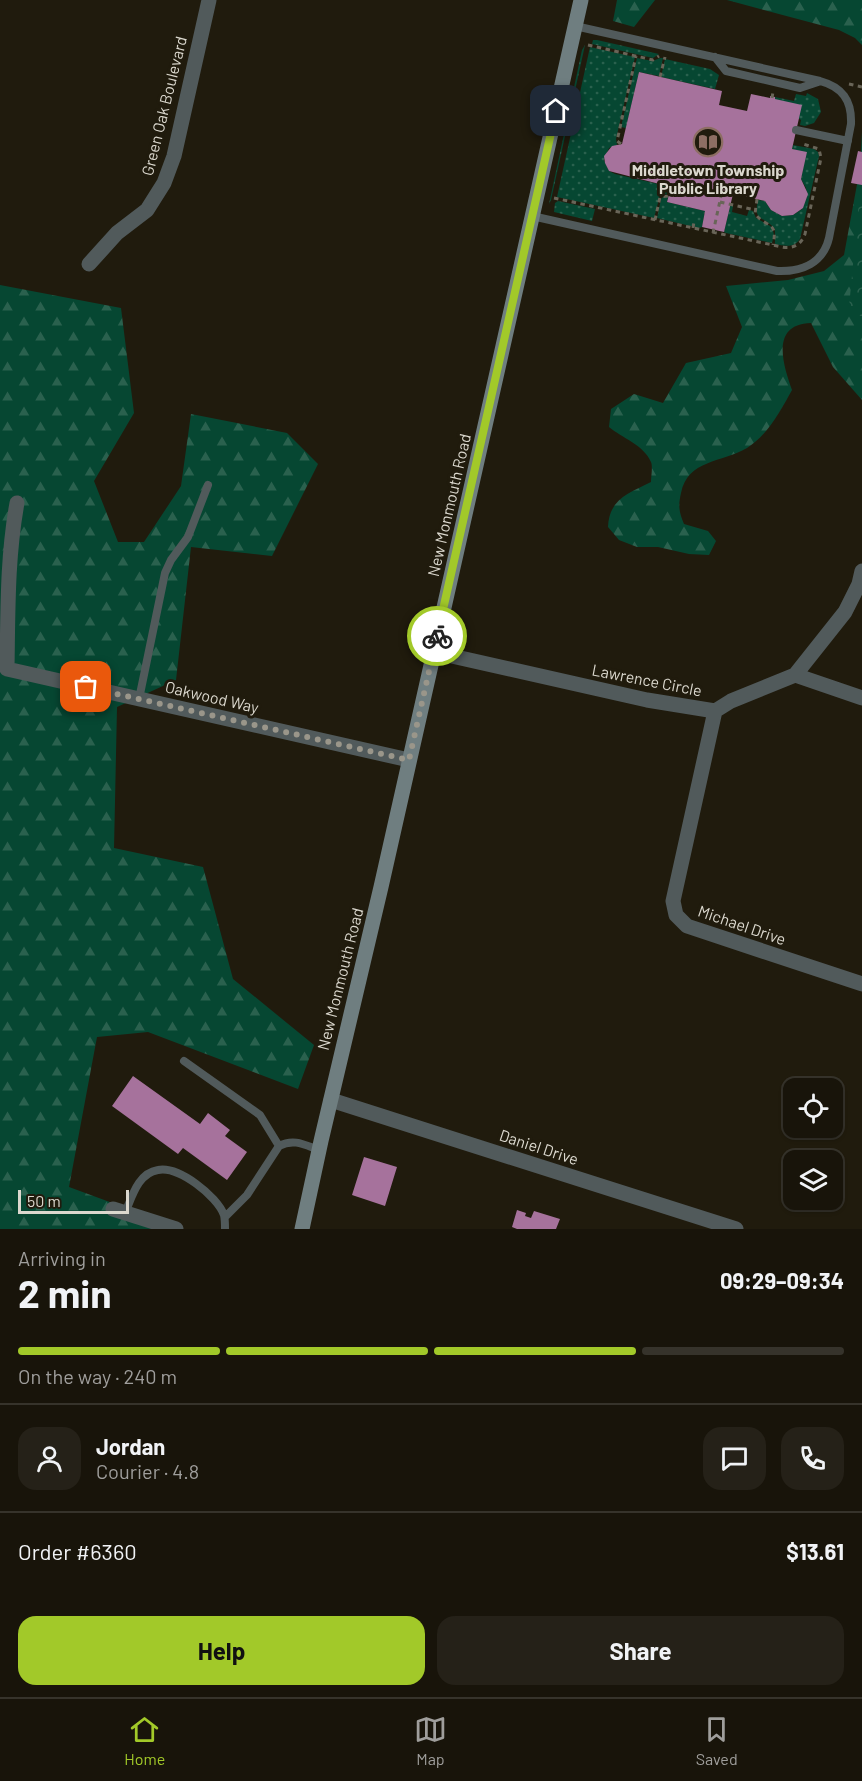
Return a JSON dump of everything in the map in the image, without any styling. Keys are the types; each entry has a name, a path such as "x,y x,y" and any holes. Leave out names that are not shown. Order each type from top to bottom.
{"main road":[{"name":"New Monmouth Road","path":"302,1229 581,0"}],"street":[{"name":"Green Oak Boulevard","path":"89,264 117,233 147,210 164,183 174,156 209,0"},
{"path":"3,671 5,536 17,502"},
{"name":"Lawrence Circle","path":"434,652 646,700 715,711 731,701 795,675 845,612 862,571"},
{"name":"Oakwood Way","path":"3,671 140,699 409,760"},
{"path":"795,675 862,698"},
{"name":"Michael Drive","path":"715,711 673,901 676,915 687,926 862,984"},
{"name":"Daniel Drive","path":"331,1100 736,1229"},
{"path":"119,1211 176,1229"}],"lane":[{"path":"532,216 777,271 795,270 816,261 826,250 852,117 850,104 838,89 820,81 575,26"},
{"path":"797,130 848,141"},
{"path":"140,699 165,573 171,560 188,537 208,485"},
{"path":"183,1061 260,1115 279,1146"},
{"path":"225,1217 261,1176 279,1146 287,1142 297,1142 319,1150"},
{"path":"119,1211 147,1174 158,1169 175,1172 187,1178 211,1196 225,1217 225,1229"}],"path":[{"path":"588,45 653,60 660,56 665,57 660,77"},
{"path":"621,144 617,141 636,56"},
{"path":"848,84 862,87"},
{"path":"620,128 626,129"},
{"path":"554,198 793,248 803,240 819,168 820,152 814,147 795,142 797,130"},
{"path":"655,220 660,197 669,196"},
{"path":"713,232 721,196"},
{"path":"757,199 754,210 757,217 774,228 773,245"},
{"path":"720,202 754,210"},
{"path":"693,228 694,222"}],"green space":[{"path":"617,0 655,0 634,27 613,21"},
{"path":"727,0 862,0 862,45 855,38 839,30"},
{"path":"593,40 659,54 653,58 592,44"},
{"path":"585,45 551,200 549,204 582,50"},
{"path":"590,47 635,57 616,139 617,145 609,148 604,160 609,171 615,174 671,187 669,194 660,195 654,218 557,197"},
{"path":"637,58 653,61 663,58 659,76 639,72 626,128 621,127"},
{"path":"665,59 710,69 719,75 715,89 661,77"},
{"path":"807,93 818,99 821,112 814,123 805,126 800,125 801,120 775,97 794,101 796,94 806,96"},
{"path":"862,132 862,400 833,367 811,323 798,325 789,330 785,338 783,358 792,390 773,422 761,437 747,448 698,468 685,482 681,493 680,509 684,524 708,531 716,541 709,555 689,554 658,547 637,547 619,540 608,527 612,510 622,498 651,482 652,466 643,451 609,427 611,409 634,394 663,403 686,363 731,353 742,327 726,286 788,280 824,271 844,255 860,168"},
{"path":"793,145 814,149 819,156 800,239 795,244 786,246 775,244 775,229 758,215 757,207 758,200 765,201 771,210 782,216 793,215 802,209 807,196 801,179 806,153 792,149"},
{"path":"862,170 862,317 849,307"},
{"path":"664,196 668,197 667,202 705,211 702,227 657,218 661,199"},
{"path":"558,201 595,209 592,221 554,212 555,203"},
{"path":"730,206 733,206 732,212 747,216 749,210 753,211 756,218 772,227 774,235 772,243 724,232"},
{"path":"0,285 121,308 134,413 94,481 118,542 144,542 181,486 191,414 287,433 318,464 272,556 191,547 176,680 117,707 114,848 203,867 233,979 314,1045 298,1089 148,1032 97,1037 69,1187 183,1229 0,1229"}],"building":[{"name":"Middletown Township Public Library","path":"639,72 722,91 719,105 747,111 751,94 775,97 775,99 802,105 792,149 807,152 801,179 808,194 803,208 793,215 782,216 771,210 765,201 733,194 724,232 702,227 705,211 667,202 671,187 609,171 604,156 612,146 622,144"},
{"path":"858,151 862,152 862,185 851,183"},
{"path":"133,1076 200,1124 208,1113 230,1130 225,1136 247,1152 227,1180 183,1148 178,1154 112,1106"},
{"path":"364,1157 397,1167 385,1206 352,1195"},
{"path":"517,1210 526,1213 525,1216 531,1218 534,1211 560,1219 556,1229 517,1229 512,1227"}],"way so far":[{"path":"86,687 409,760 437,636"}],"place":[{"name":"Middletown Township Public Library","path":"708,142"}],"route":[{"path":"437,636 556,111"}]}
